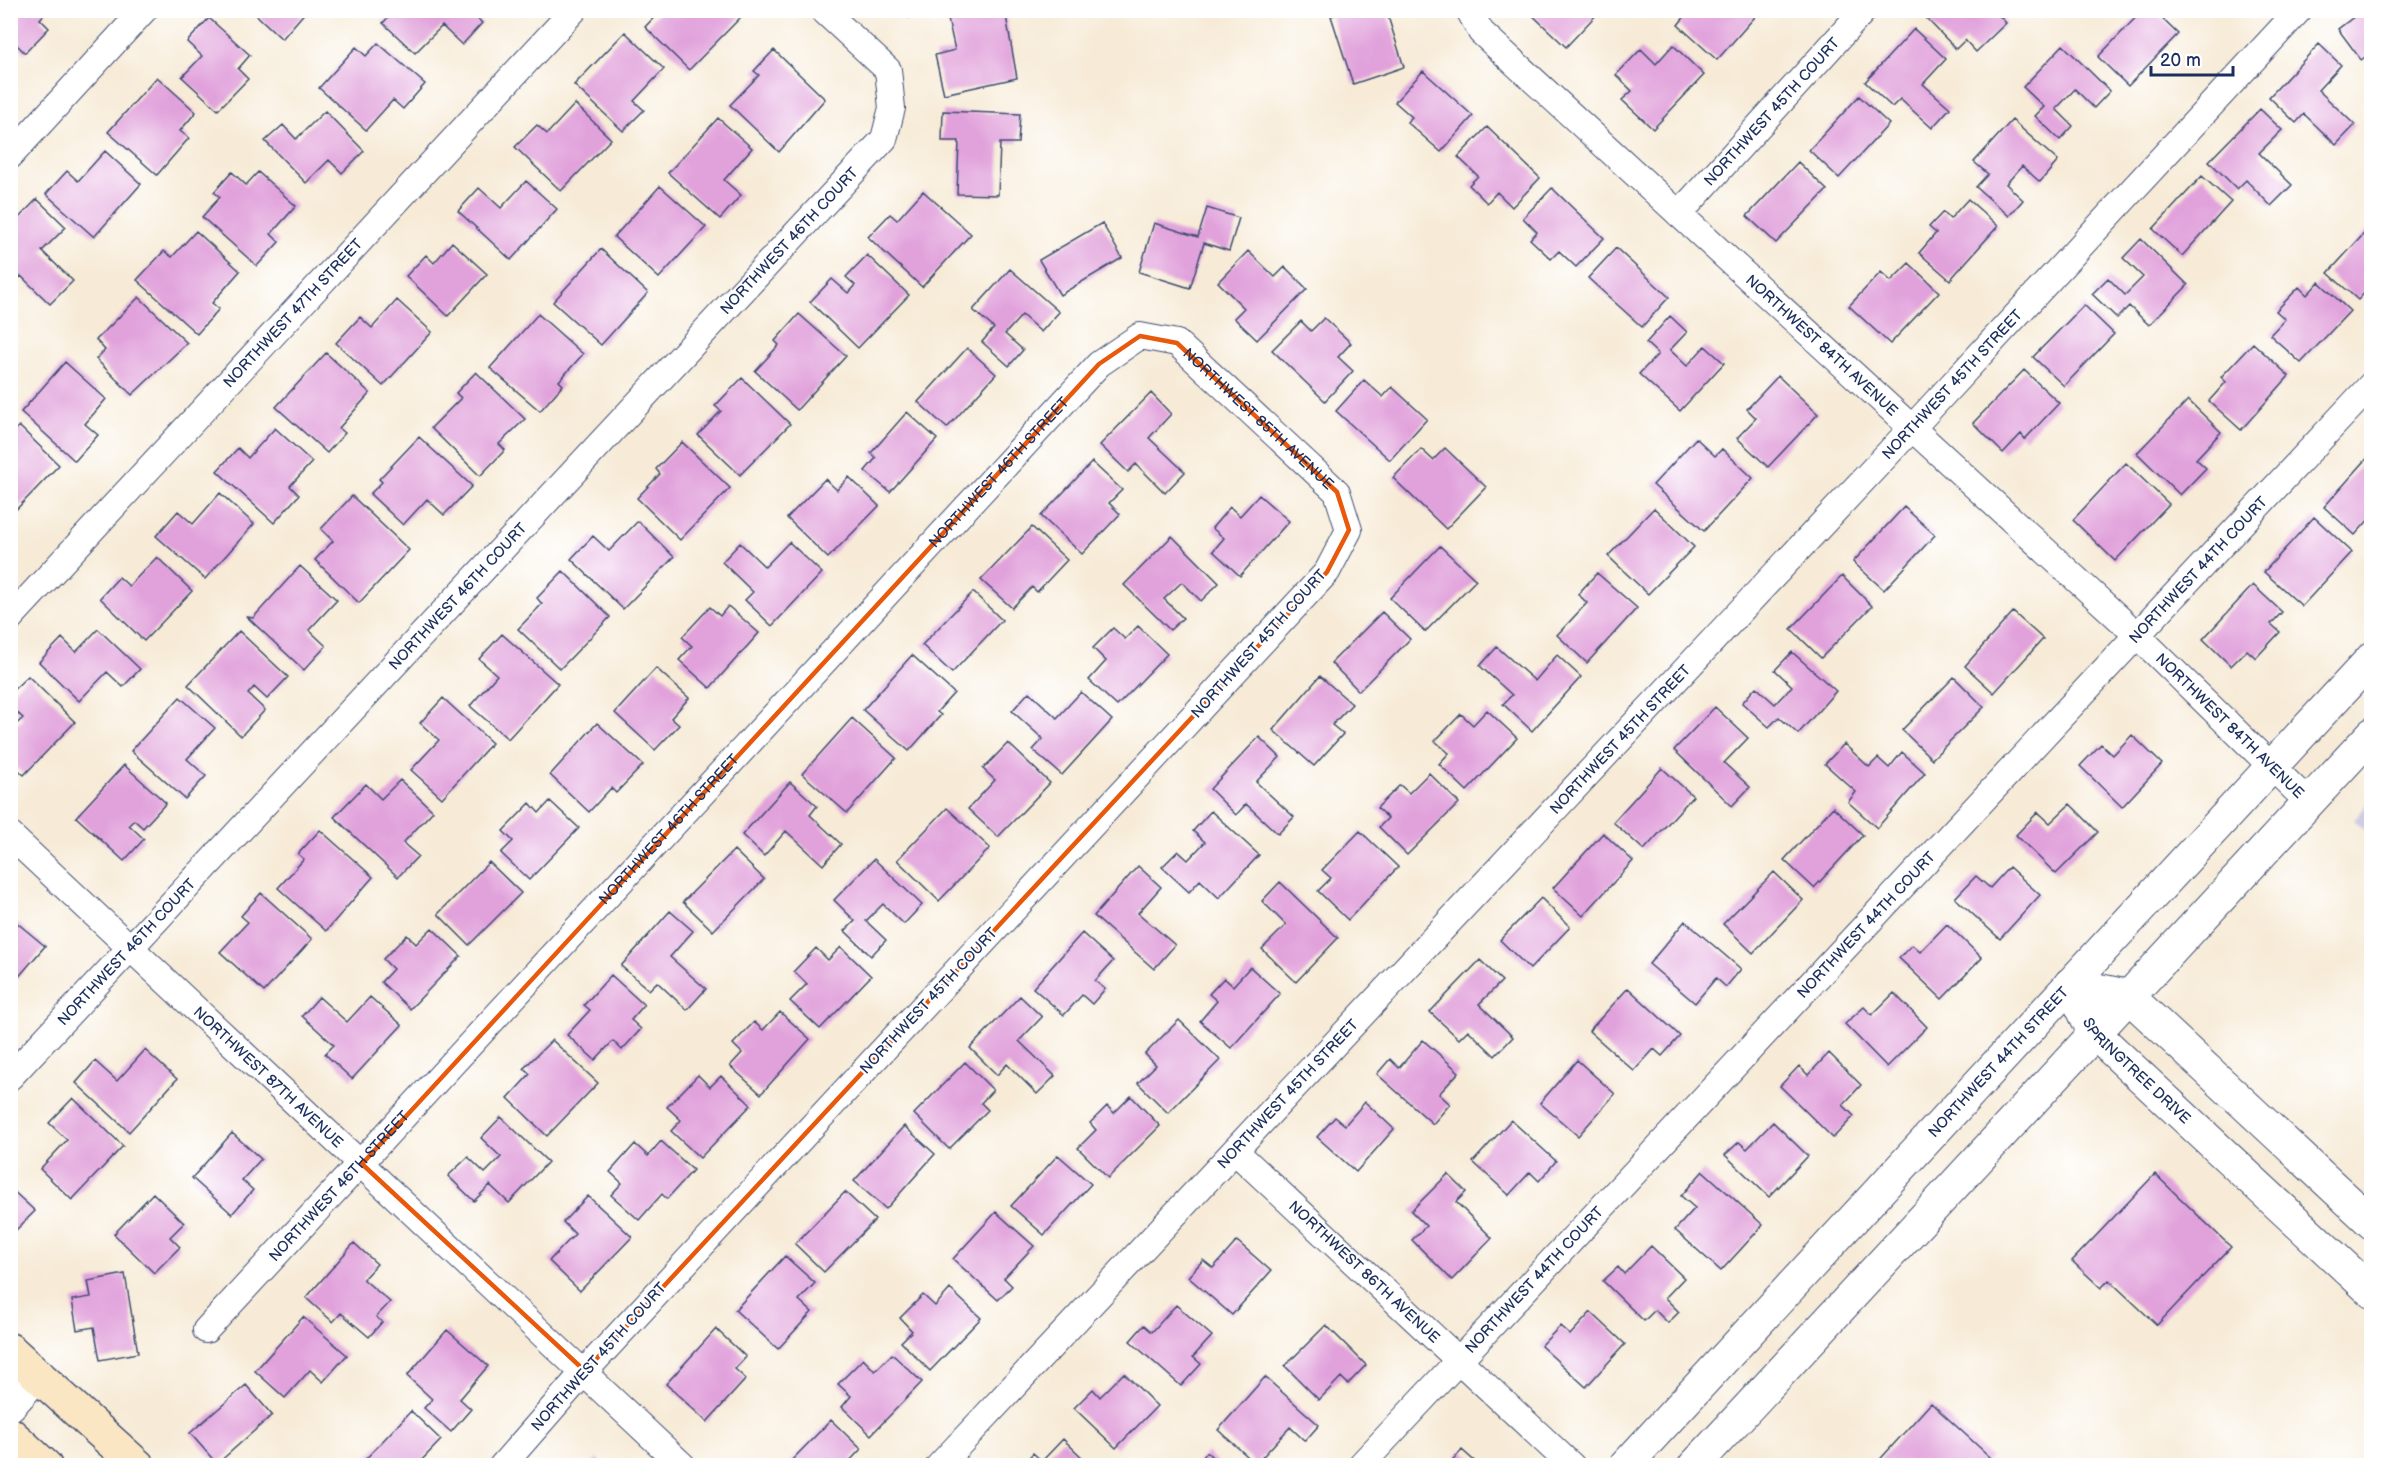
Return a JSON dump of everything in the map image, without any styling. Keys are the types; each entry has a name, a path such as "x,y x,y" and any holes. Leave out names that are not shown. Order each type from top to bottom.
{"main road":[{"path":"10,1350 138,1466"},
{"path":"10,1434 45,1466"}],"street":[{"path":"10,156 144,10"},
{"name":"NORTHWEST 47TH STREET","path":"10,618 574,10"},
{"name":"NORTHWEST 46TH COURT","path":"10,1077 885,139 892,108 888,70 823,10"},
{"name":"NORTHWEST 84TH AVENUE","path":"1469,10 1480,32 2136,634 2308,802"},
{"name":"NORTHWEST 45TH COURT","path":"1679,214 1863,10"},
{"name":"NORTHWEST 45TH STREET","path":"939,1466 1912,428 2299,10"},
{"name":"NORTHWEST 85TH AVENUE","path":"1140,336 1177,344 1337,492 1349,530"},
{"name":"NORTHWEST 46TH STREET","path":"206,1330 362,1164 1099,364 1140,336"},
{"name":"NORTHWEST 44TH COURT","path":"1360,1466 2372,384"},
{"name":"NORTHWEST 45TH COURT","path":"501,1466 585,1371 1327,572 1349,530"},
{"name":"NORTHWEST 44TH STREET","path":"1625,1466 2372,658"},
{"path":"1694,1466 2372,734"},
{"name":"NORTHWEST 87TH AVENUE","path":"10,835 585,1371 683,1466"},
{"name":"SPRINGTREE DRIVE","path":"2070,984 2128,996"},
{"name":"SPRINGTREE DRIVE","path":"2070,984 2094,1033 2372,1292"},
{"path":"2128,996 2372,1224"},
{"name":"NORTHWEST 86TH AVENUE","path":"1235,1151 1572,1466"},
{"path":"10,1405 38,1374"}],"highlighted area":[{"path":"1140,336 1177,343 1337,492 1349,530 1327,572 585,1371 362,1164 1099,364"}],"shaded area":[{"path":"2371,801 2371,836 2354,820"}],"building":[{"path":"10,10 48,10 40,19 49,28 25,53 10,38"},
{"path":"251,10 307,10 282,39"},
{"path":"395,10 469,10 482,23 462,45 442,26 415,53 383,23"},
{"path":"661,10 732,10 740,18 689,70 645,27"},
{"path":"901,10 916,10 909,18"},
{"path":"988,10 1005,10 1017,78 944,94 935,55 955,50 948,19"},
{"path":"1348,10 1386,10 1404,67 1353,84 1331,16"},
{"path":"1527,10 1596,10 1598,13 1566,47"},
{"path":"1690,10 1761,10 1717,60 1678,25"},
{"path":"1936,10 1994,10 2006,23 1976,52 1965,40 1956,49 1927,19"},
{"path":"2143,10 2153,10 2178,34 2128,86 2098,57"},
{"path":"2363,10 2372,10 2372,52 2361,60 2338,29"},
{"path":"209,18 250,55 238,69 248,79 218,110 182,77 202,56 187,42"},
{"path":"1914,29 1946,59 1923,84 1950,108 1932,128 1900,99 1892,107 1865,82"},
{"path":"625,32 664,69 634,101 644,110 623,131 574,85"},
{"path":"378,43 425,84 403,109 393,100 366,130 319,88 356,47 366,56"},
{"path":"2319,44 2341,65 2318,90 2355,125 2336,145 2304,114 2296,123 2269,97"},
{"path":"1673,45 1704,75 1653,129 1622,100 1632,91 1616,75 1641,49 1656,64"},
{"path":"2063,45 2110,91 2094,108 2075,89 2056,109 2073,126 2060,140 2035,116 2044,107 2023,87"},
{"path":"774,50 825,99 779,152 730,105 759,75 754,71"},
{"path":"1423,71 1473,116 1441,152 1407,122 1412,117 1395,102"},
{"path":"157,77 196,112 180,131 189,138 157,175 108,132"},
{"path":"1859,96 1889,124 1839,178 1809,150"},
{"path":"575,104 611,139 561,191 515,147 537,125 547,134"},
{"path":"2260,109 2282,130 2259,153 2292,185 2271,206 2246,180 2237,189 2209,161"},
{"path":"325,111 364,151 342,173 329,160 306,183 265,141 283,125 296,139"},
{"path":"943,111 1020,114 1018,143 1000,143 998,195 957,194 959,141 942,141"},
{"path":"718,118 752,148 724,180 741,195 720,219 668,173"},
{"path":"2012,120 2058,161 2040,182 2022,166 2006,184 2023,200 2009,216 1976,187 1988,174 1974,162"},
{"path":"1487,127 1540,178 1512,207 1497,192 1487,203 1469,185 1478,176 1458,157"},
{"path":"105,151 141,184 94,237 46,194 67,171 78,181"},
{"path":"1798,162 1827,190 1776,243 1747,216"},
{"path":"232,172 246,185 258,172 296,206 271,234 279,242 257,266 202,217 220,197 214,192"},
{"path":"2202,176 2231,202 2182,256 2153,229"},
{"path":"526,181 557,209 511,260 458,211 479,188 501,208"},
{"path":"660,186 706,227 659,278 614,237"},
{"path":"1552,188 1604,238 1576,267 1559,251 1551,259 1530,239 1537,232 1523,218"},
{"path":"923,191 971,234 922,287 868,237 890,214 897,220"},
{"path":"37,199 66,227 42,251 73,281 50,304 21,276 12,285 10,283 10,227"},
{"path":"1968,199 1998,226 1950,280 1919,253 1936,233 1929,227 1943,212 1950,219"},
{"path":"1207,208 1239,218 1229,251 1204,243 1190,288 1139,272 1154,223 1198,237"},
{"path":"1102,223 1122,258 1060,295 1039,260"},
{"path":"2372,225 2372,285 2358,300 2328,273"},
{"path":"196,231 240,271 212,303 219,309 197,334 137,280 164,251 172,257"},
{"path":"2141,239 2188,285 2149,325 2129,306 2117,318 2092,294 2108,278 2125,295 2143,277 2123,258"},
{"path":"452,242 487,274 448,316 406,276 426,255 434,263"},
{"path":"1616,248 1669,297 1642,327 1588,278"},
{"path":"601,249 648,293 601,345 553,302"},
{"path":"1248,251 1275,277 1285,267 1307,289 1257,340 1234,318 1244,308 1218,282"},
{"path":"867,255 909,295 858,348 810,302 832,279 848,293 855,285 846,277"},
{"path":"1909,263 1939,292 1890,344 1849,306 1881,272 1891,281"},
{"path":"1010,269 1059,312 1041,332 1022,315 1005,334 1023,350 1009,366 982,342 994,328 973,310"},
{"path":"2319,282 2350,311 2301,363 2270,335 2285,319 2276,311 2299,287 2307,295"},
{"path":"139,297 187,343 132,395 96,359 105,350 96,340"},
{"path":"10,299 17,305 10,313"},
{"path":"397,300 432,332 383,386 336,343 360,317 372,328"},
{"path":"2084,305 2114,334 2064,386 2033,357"},
{"path":"538,314 583,354 559,381 563,385 540,411 490,368"},
{"path":"799,314 846,356 797,410 755,371 779,345 775,341"},
{"path":"1670,316 1687,332 1670,350 1687,366 1705,346 1724,363 1680,411 1639,374 1658,354 1646,343"},
{"path":"1324,318 1351,343 1338,357 1353,371 1325,401 1272,350 1301,321 1311,331"},
{"path":"2253,343 2289,376 2241,430 2209,401 2226,382 2221,377"},
{"path":"967,348 996,374 947,428 918,402"},
{"path":"326,353 370,393 339,428 345,433 327,453 276,407"},
{"path":"65,362 106,399 85,424 98,435 75,461 21,412"},
{"path":"2024,370 2059,403 2025,439 2021,434 2003,453 1973,423"},
{"path":"476,372 525,419 499,444 505,450 480,476 431,428 461,398 456,393"},
{"path":"1778,376 1818,414 1768,467 1737,438 1756,418 1747,409"},
{"path":"742,378 790,424 740,475 698,435 721,411 715,406"},
{"path":"1364,380 1383,397 1392,387 1427,419 1390,460 1336,411"},
{"path":"1151,393 1171,414 1149,438 1185,472 1165,493 1136,464 1128,472 1100,445"},
{"path":"2188,400 2221,432 2196,459 2206,468 2180,495 2137,453"},
{"path":"907,412 937,439 890,492 865,471 876,458 871,453"},
{"path":"19,426 59,465 10,516 10,435"},
{"path":"275,428 312,462 290,486 299,495 274,523 217,471 238,448 248,458"},
{"path":"419,437 472,486 444,515 427,499 403,525 370,494 382,482 379,479"},
{"path":"1696,438 1715,456 1722,449 1753,478 1704,531 1653,485"},
{"path":"682,442 730,488 680,540 637,498 660,474 656,469"},
{"path":"1445,448 1486,487 1446,529 1393,478 1421,449 1433,460"},
{"path":"2372,453 2372,516 2355,535 2324,507"},
{"path":"1092,462 1122,490 1109,503 1120,514 1082,554 1041,516"},
{"path":"2126,463 2169,504 2115,561 2073,520"},
{"path":"849,477 879,506 828,558 787,518 825,479 837,490"},
{"path":"220,493 254,524 205,579 156,536 178,511 193,524"},
{"path":"1259,495 1289,521 1240,576 1213,551 1224,538 1212,528 1230,507 1240,516"},
{"path":"352,496 409,550 359,603 315,560 333,541 321,529"},
{"path":"1904,507 1935,535 1884,590 1853,562"},
{"path":"1654,508 1694,547 1648,594 1608,556"},
{"path":"2314,517 2352,552 2302,606 2264,572"},
{"path":"638,521 674,557 623,609 571,559 593,536 609,551"},
{"path":"1032,527 1067,560 1037,592 1032,587 1012,608 981,580"},
{"path":"1172,536 1219,583 1201,601 1182,582 1164,599 1183,618 1170,630 1124,585"},
{"path":"789,542 822,573 772,626 745,600 753,592 722,562 740,543 765,567"},
{"path":"1440,546 1476,580 1425,632 1390,598"},
{"path":"157,557 192,591 144,641 100,598 119,577 129,586"},
{"path":"300,566 337,600 309,630 326,646 304,670 247,617 253,618"},
{"path":"563,571 610,617 560,669 518,629 542,604 537,598"},
{"path":"1597,573 1637,608 1587,663 1557,635 1587,603 1578,594"},
{"path":"1842,576 1872,606 1821,658 1791,629"},
{"path":"2253,585 2282,612 2271,624 2280,632 2256,658 2247,650 2231,666 2203,639"},
{"path":"973,592 1002,620 952,673 922,645"},
{"path":"728,606 759,633 710,688 679,660 692,646 682,637 710,607 720,616"},
{"path":"1382,612 1410,639 1359,691 1331,663"},
{"path":"2013,612 2043,639 1994,693 1965,666"},
{"path":"1138,626 1167,654 1117,706 1089,680 1106,661 1093,648 1113,628 1125,639"},
{"path":"98,629 140,669 123,687 107,672 79,701 39,662 62,638 76,652"},
{"path":"239,631 288,677 267,699 254,687 248,694 265,710 241,736 188,685"},
{"path":"502,634 558,684 508,739 470,706 497,675 479,659"},
{"path":"1497,647 1535,681 1557,655 1581,677 1532,731 1503,704 1512,695 1480,666"},
{"path":"1792,652 1836,691 1798,734 1779,717 1769,727 1742,703 1756,687 1775,704 1792,686 1775,670"},
{"path":"912,655 954,693 937,712 941,715 909,751 863,710"},
{"path":"656,668 689,698 671,718 679,725 655,750 615,713"},
{"path":"28,676 75,722 24,775 10,762 10,730 23,718 10,706 10,693"},
{"path":"1320,676 1352,704 1332,725 1343,734 1314,766 1273,730"},
{"path":"1954,677 1984,707 1932,759 1902,730"},
{"path":"1029,692 1057,718 1081,692 1112,720 1062,775 1033,750 1043,739 1012,711"},
{"path":"180,697 215,728 187,759 206,776 185,799 131,751"},
{"path":"443,698 492,743 442,798 411,770 439,740 420,723"},
{"path":"1715,707 1748,738 1724,763 1750,787 1732,806 1674,750"},
{"path":"1487,710 1517,738 1467,791 1439,764 1449,753 1435,741 1461,714 1473,725"},
{"path":"852,718 896,758 847,813 802,774"},
{"path":"597,723 643,765 616,793 611,788 589,812 550,775"},
{"path":"2132,735 2162,764 2122,807 2080,766 2101,744 2113,755"},
{"path":"1259,737 1280,757 1256,782 1294,817 1278,834 1246,804 1236,815 1210,789"},
{"path":"1008,743 1050,783 998,837 968,809 995,780 983,769"},
{"path":"1844,744 1869,767 1878,758 1889,768 1902,752 1925,773 1877,828 1848,802 1856,792 1825,764"},
{"path":"124,765 166,803 143,828 134,820 129,825 144,839 124,861 76,817"},
{"path":"1662,768 1693,796 1644,850 1613,822"},
{"path":"1429,773 1459,803 1407,855 1379,827 1388,818 1377,808 1400,785 1409,793"},
{"path":"400,780 433,811 403,843 418,856 398,877 334,817 366,784 381,799"},
{"path":"790,782 817,806 810,815 841,844 823,865 786,831 764,856 742,835"},
{"path":"550,801 579,828 529,880 501,853 513,841 503,831 530,803 539,813"},
{"path":"2070,804 2098,832 2056,874 2016,835 2038,812 2050,823"},
{"path":"1833,807 1863,835 1814,888 1784,860"},
{"path":"947,808 990,848 939,901 897,860"},
{"path":"1211,811 1259,855 1219,898 1200,880 1189,892 1162,867 1178,851 1188,860 1205,842 1193,831"},
{"path":"320,830 373,877 326,931 278,888 304,859 298,854"},
{"path":"1360,831 1398,867 1348,920 1318,891 1331,878 1322,870"},
{"path":"1603,833 1633,861 1583,916 1553,888"},
{"path":"734,850 764,879 713,931 683,902"},
{"path":"874,859 922,905 904,924 883,904 866,921 886,940 871,956 845,931 855,921 834,900"},
{"path":"489,862 521,893 469,945 438,914"},
{"path":"1138,866 1161,887 1138,913 1175,945 1154,969 1094,916"},
{"path":"2009,867 2040,895 2000,939 1955,898 1976,876 1990,888"},
{"path":"1774,872 1803,900 1753,953 1723,924"},
{"path":"1280,882 1338,938 1296,982 1262,949 1286,925 1262,901"},
{"path":"261,893 312,939 264,992 220,952 248,922 241,916"},
{"path":"1541,898 1570,927 1530,969 1500,940"},
{"path":"670,911 693,931 670,957 706,989 687,1010 657,982 649,990 621,966"},
{"path":"10,917 45,946 10,987"},
{"path":"1685,921 1741,969 1726,987 1716,978 1695,1003 1649,964"},
{"path":"1947,924 1982,958 1942,999 1899,958 1912,945 1920,952"},
{"path":"432,928 461,956 410,1009 381,982 393,969 383,959 407,935 416,944"},
{"path":"1082,933 1113,961 1095,981 1105,989 1092,1004 1082,995 1064,1015 1033,988"},
{"path":"841,947 871,976 820,1029 790,1001 807,984 794,971 816,948 828,960"},
{"path":"1480,960 1502,981 1479,1004 1513,1037 1495,1056 1468,1030 1459,1039 1430,1012"},
{"path":"1250,967 1280,994 1231,1048 1200,1021 1217,1001 1209,994 1224,978 1233,986"},
{"path":"611,975 644,1005 631,1020 641,1029 622,1050 613,1041 595,1060 567,1035 590,1010 584,1005"},
{"path":"1628,988 1680,1036 1662,1056 1654,1049 1634,1071 1589,1031"},
{"path":"1894,993 1927,1027 1887,1067 1845,1024 1864,1007 1872,1015"},
{"path":"1020,996 1042,1017 1019,1041 1055,1076 1037,1094 1007,1064 997,1075 970,1048"},
{"path":"319,997 347,1022 370,997 402,1025 352,1079 325,1054 334,1045 302,1016"},
{"path":"780,1012 810,1039 761,1094 730,1066 742,1053 733,1044 754,1022 763,1030"},
{"path":"1179,1020 1220,1060 1168,1113 1138,1083 1156,1065 1145,1054"},
{"path":"552,1040 598,1083 547,1136 508,1098 530,1074 524,1068"},
{"path":"1423,1040 1459,1072 1439,1094 1450,1104 1433,1124 1377,1074 1390,1059 1399,1068"},
{"path":"145,1050 177,1079 129,1132 76,1083 95,1061 117,1081"},
{"path":"1829,1053 1861,1085 1843,1105 1854,1116 1833,1138 1780,1086 1799,1066 1808,1075"},
{"path":"1577,1060 1615,1094 1578,1136 1540,1103"},
{"path":"965,1062 993,1090 981,1103 988,1110 949,1149 914,1114"},
{"path":"698,1075 710,1087 721,1076 751,1105 700,1158 671,1131 681,1120 667,1107"},
{"path":"1131,1096 1160,1126 1108,1178 1078,1148 1096,1130 1090,1123 1107,1106 1114,1113"},
{"path":"73,1098 123,1146 72,1200 40,1169 67,1140 49,1123"},
{"path":"1365,1102 1394,1129 1356,1172 1317,1137 1335,1117 1345,1125"},
{"path":"501,1117 548,1162 509,1203 490,1185 474,1201 448,1176 468,1157 485,1173 501,1157 481,1138"},
{"path":"1511,1120 1556,1161 1539,1181 1530,1172 1509,1195 1473,1162"},
{"path":"1773,1122 1808,1156 1769,1197 1725,1155 1739,1142 1747,1149"},
{"path":"904,1126 935,1154 886,1209 854,1181"},
{"path":"232,1133 261,1159 242,1180 253,1190 232,1214 192,1178"},
{"path":"661,1141 693,1170 667,1199 662,1194 639,1220 611,1195 622,1183 610,1172 635,1144 648,1156"},
{"path":"1058,1155 1091,1184 1044,1235 1011,1206"},
{"path":"1703,1171 1763,1225 1721,1271 1675,1230 1695,1208 1681,1196"},
{"path":"1448,1174 1466,1192 1456,1202 1492,1238 1452,1280 1412,1240 1426,1226 1411,1211"},
{"path":"2155,1174 2231,1247 2157,1325 2109,1280 2101,1288 2072,1261"},
{"path":"10,1188 35,1211 10,1236"},
{"path":"845,1192 875,1220 824,1272 795,1244"},
{"path":"153,1193 184,1223 170,1237 180,1247 154,1273 114,1234"},
{"path":"588,1196 632,1237 580,1291 549,1261 575,1234 563,1222"},
{"path":"996,1212 1034,1246 1004,1278 1012,1286 998,1300 953,1259"},
{"path":"1237,1241 1271,1271 1232,1315 1188,1277 1203,1260 1213,1268"},
{"path":"354,1243 377,1264 363,1279 390,1302 376,1317 382,1322 369,1337 341,1313 333,1322 306,1298"},
{"path":"1651,1246 1684,1278 1665,1298 1679,1312 1668,1323 1655,1310 1644,1321 1603,1281 1618,1267 1624,1274"},
{"path":"785,1256 815,1283 799,1300 812,1312 778,1349 735,1310"},
{"path":"125,1274 138,1353 100,1360 94,1327 77,1330 72,1300 91,1297 88,1281"},
{"path":"950,1289 981,1318 930,1371 901,1342 912,1331 900,1318 923,1295 935,1306"},
{"path":"1176,1305 1212,1336 1193,1357 1201,1364 1181,1386 1130,1341 1144,1325 1152,1332"},
{"path":"1591,1312 1625,1344 1586,1387 1541,1346 1560,1326 1570,1335"},
{"path":"303,1317 347,1355 323,1382 310,1370 285,1398 255,1371"},
{"path":"1326,1325 1366,1365 1348,1384 1341,1377 1319,1400 1285,1366"},
{"path":"716,1329 746,1357 735,1369 746,1379 707,1422 666,1384"},
{"path":"447,1330 488,1366 460,1399 471,1409 451,1432 424,1408 432,1399 407,1376"},
{"path":"892,1354 922,1382 871,1435 842,1407 851,1396 838,1384 863,1359 875,1371"},
{"path":"1124,1373 1157,1406 1116,1448 1074,1408 1093,1389 1100,1397"},
{"path":"1265,1377 1319,1425 1305,1441 1290,1427 1256,1464 1218,1430"},
{"path":"246,1385 272,1415 217,1464 190,1433"},
{"path":"1931,1403 1990,1457 1983,1466 1874,1466"},
{"path":"411,1411 441,1440 416,1466 359,1466"},
{"path":"831,1420 861,1449 845,1466 786,1466"},
{"path":"1063,1439 1091,1466 1021,1466 1033,1453 1042,1461"},
{"path":"1462,1450 1480,1466 1448,1466"},
{"path":"1207,1452 1221,1466 1195,1466"},
{"path":"597,1458 606,1466 590,1466"}]}
